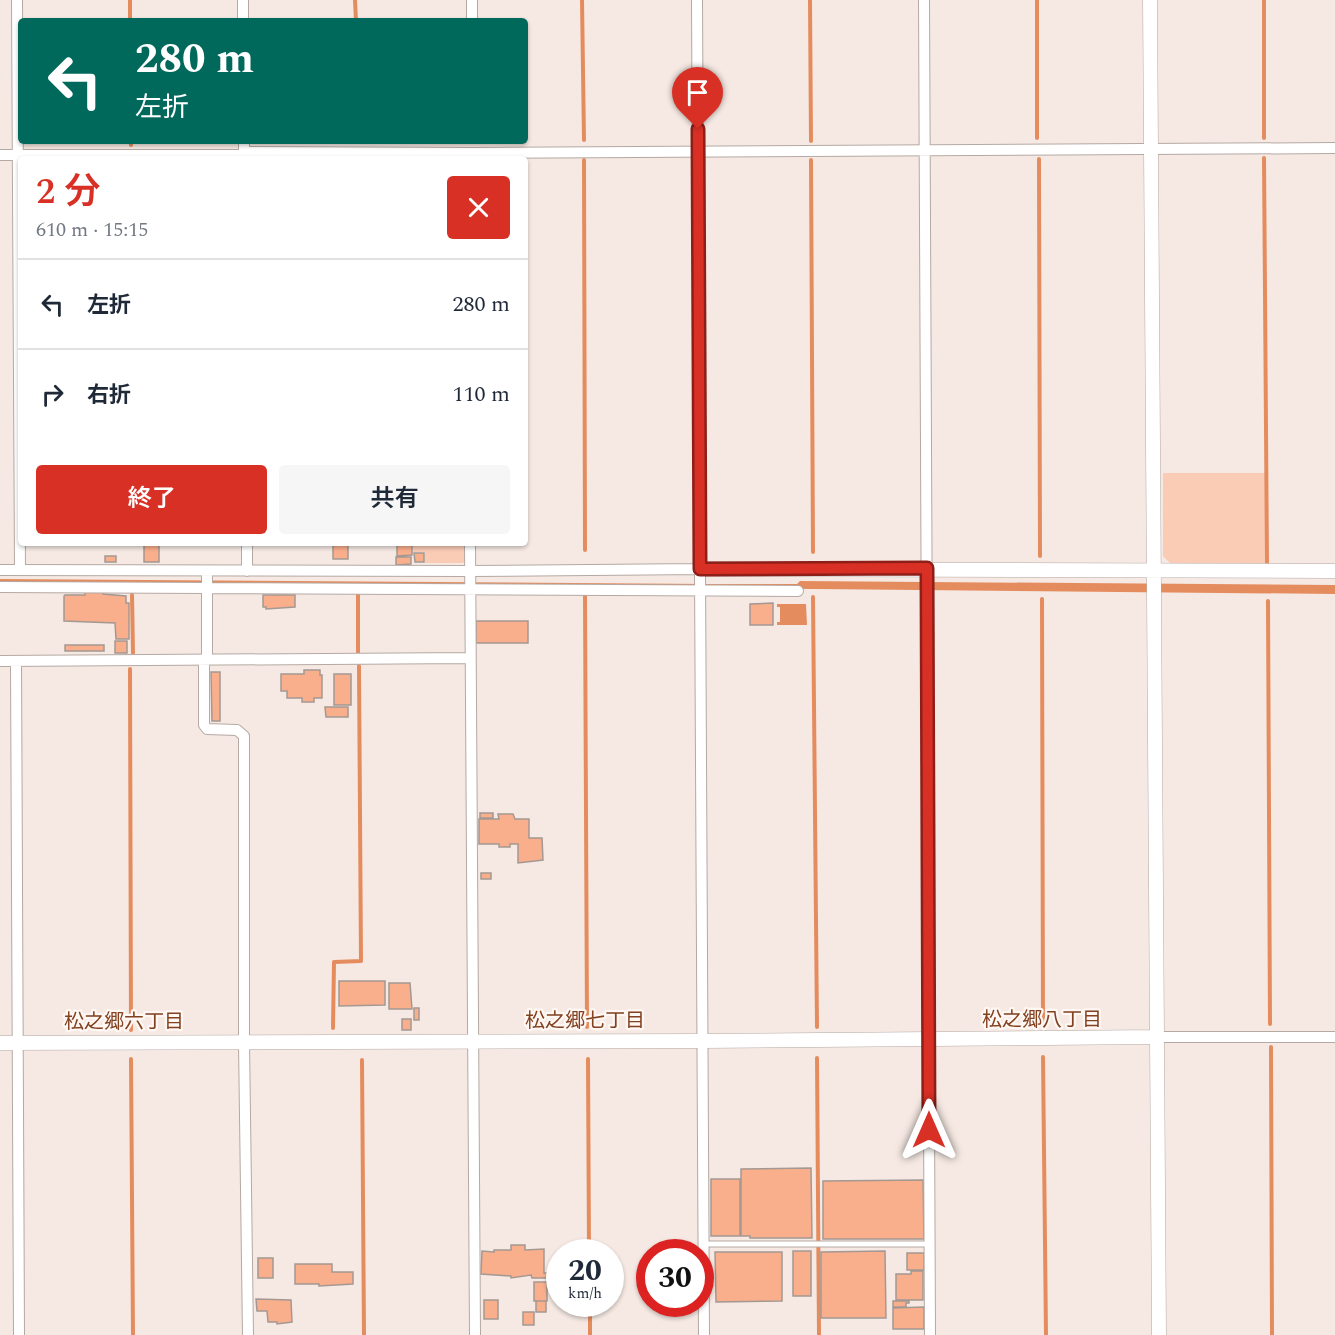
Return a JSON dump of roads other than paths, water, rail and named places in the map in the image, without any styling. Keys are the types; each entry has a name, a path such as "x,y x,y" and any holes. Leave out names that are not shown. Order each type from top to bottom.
{"street":[{"path":"17,0 18,293"},
{"path":"243,0 243,18"},
{"path":"472,0 472,18"},
{"path":"697,0 704,1239"},
{"path":"924,0 930,1335"},
{"path":"1150,0 1160,1335"},
{"path":"0,155 244,152 473,156 698,151 1335,148"},
{"path":"20,546 20,570"},
{"path":"247,546 247,571"},
{"path":"470,546 475,1335"},
{"path":"0,570 470,590 798,591"},
{"path":"0,587 207,579 247,571 1154,574 1335,571"},
{"path":"207,579 204,725 207,729 237,730 244,736 244,1042 248,1335"},
{"path":"0,661 469,658"},
{"path":"16,661 19,1335"},
{"path":"0,1043 1335,1037"},
{"path":"704,1317 704,1335"}],"lane":[{"path":"714,1244 930,1244"}],"waterway":[{"path":"130,0 130,18"},
{"path":"355,0 356,18"},
{"path":"582,0 584,140"},
{"path":"810,0 811,141"},
{"path":"1037,0 1037,138"},
{"path":"1264,0 1264,138"},
{"path":"1264,158 1267,563"},
{"path":"1039,159 1040,556"},
{"path":"584,160 585,550"},
{"path":"811,160 813,552"},
{"path":"132,595 133,653"},
{"path":"358,595 358,652"},
{"path":"585,596 587,1027"},
{"path":"813,597 817,1027"},
{"path":"1042,599 1043,1025"},
{"path":"1268,601 1270,1024"},
{"path":"333,1028 334,962 361,961 359,666"},
{"path":"130,669 131,1030"},
{"path":"1271,1047 1272,1335"},
{"path":"1043,1057 1046,1335"},
{"path":"817,1058 819,1335"},
{"path":"131,1059 133,1335"},
{"path":"588,1059 589,1239"},
{"path":"362,1060 364,1335"},
{"path":"590,1317 590,1335"}],"district":[{"name":"松之郷八丁目","path":"1042,1020"},
{"name":"松之郷七丁目","path":"585,1021"},
{"name":"松之郷六丁目","path":"124,1022"}]}
